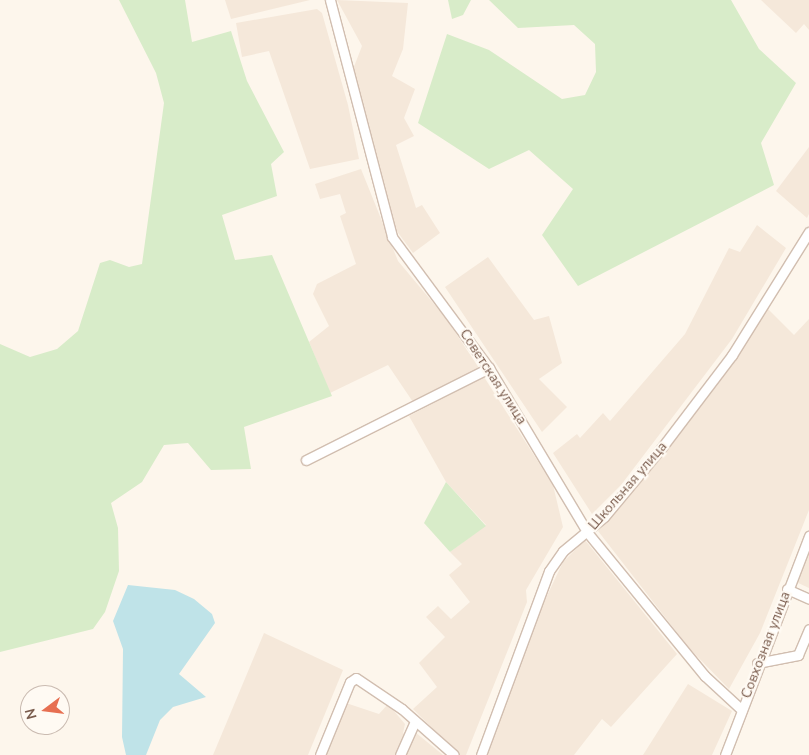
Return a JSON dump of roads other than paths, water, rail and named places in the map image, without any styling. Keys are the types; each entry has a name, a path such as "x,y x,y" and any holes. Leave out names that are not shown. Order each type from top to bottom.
{"street":[{"name":"Советская улица","path":"330,0 392,237 488,368 588,532 705,676 742,710"},
{"name":"Школьная улица","path":"480,755 550,571 563,551 588,532 663,446 726,362 809,232"},
{"path":"306,460 488,368"},
{"name":"Совхозная улица","path":"724,755 742,710 757,663 809,536"},
{"path":"787,589 809,599"},
{"path":"757,663 798,654 809,629"},
{"path":"320,755 350,682 356,678 415,721 454,755"},
{"path":"400,755 415,721"}],"water":[{"path":"128,585 175,590 194,599 212,614 215,623 179,674 206,697 173,707 160,720 146,755 126,755 122,737 123,649 113,621"}]}
